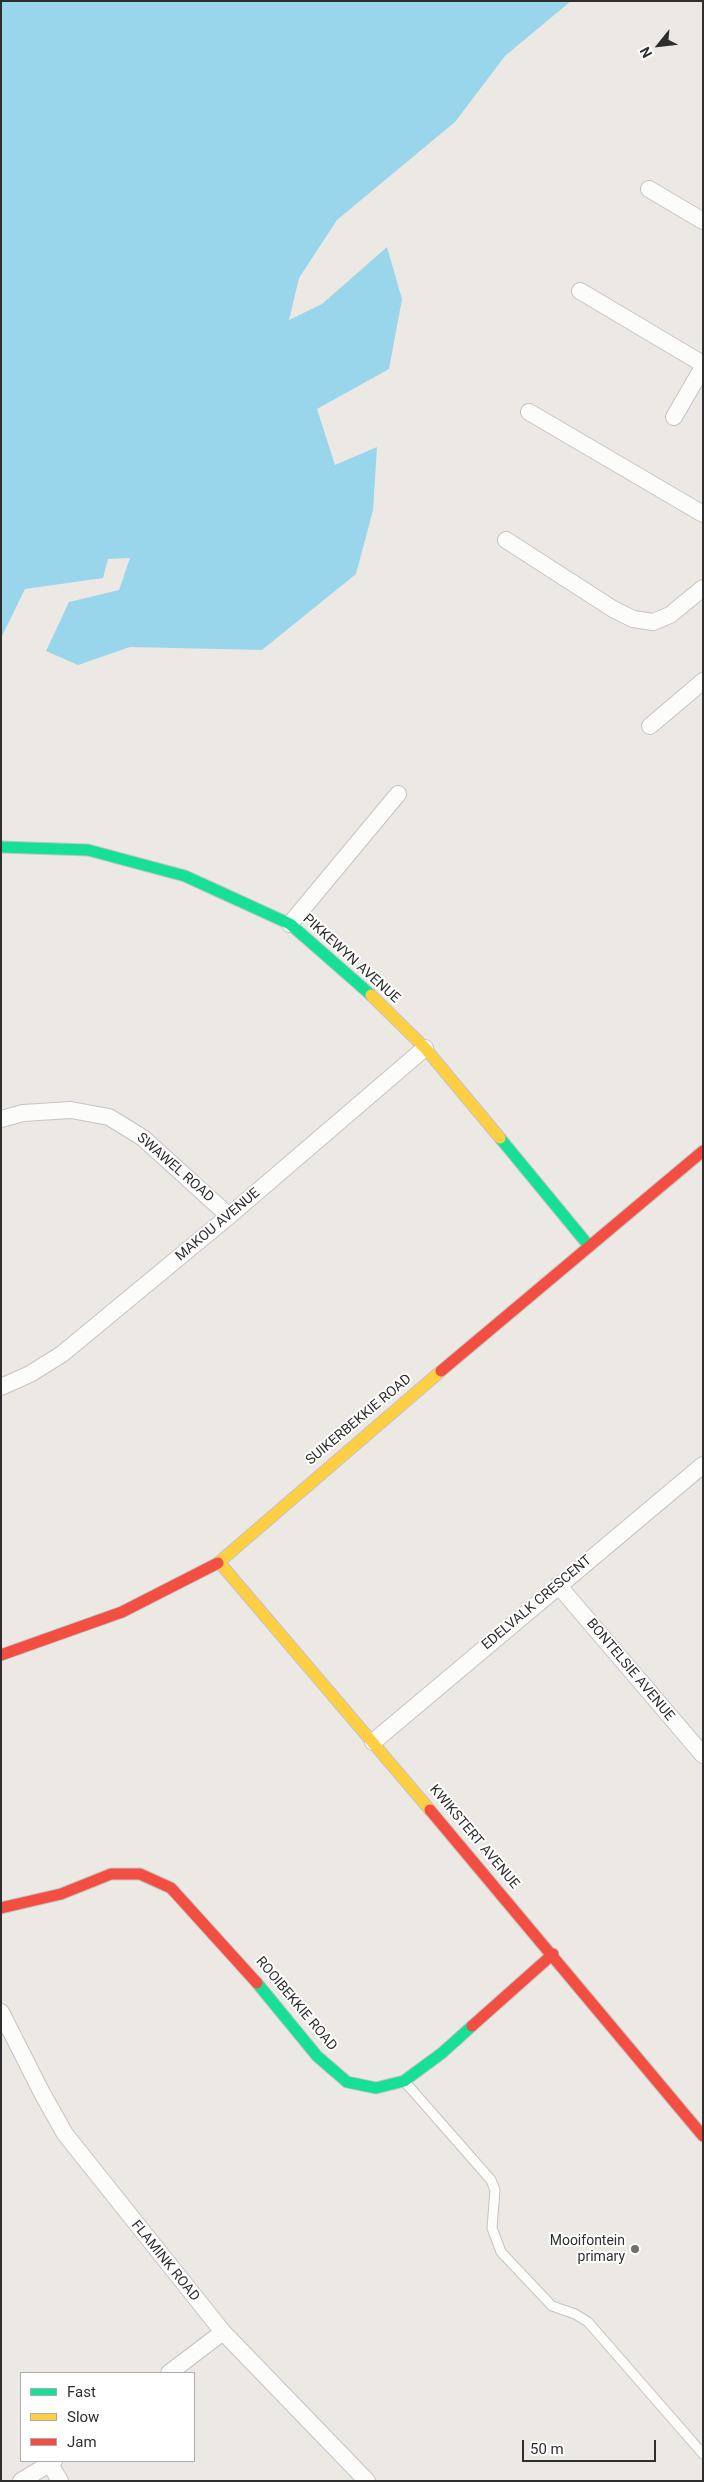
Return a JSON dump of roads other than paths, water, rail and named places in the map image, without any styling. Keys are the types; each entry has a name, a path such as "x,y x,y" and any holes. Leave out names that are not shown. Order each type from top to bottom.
{"street":[{"path":"649,189 703,221"},
{"path":"580,291 703,366 674,417"},
{"path":"529,412 703,514"},
{"path":"506,540 613,609 633,619 653,622 670,615 703,588"},
{"path":"650,726 703,681"},
{"path":"290,924 398,794"},
{"name":"PIKKEWYN AVENUE","path":"1,847 88,850 185,876 290,924 359,984 425,1048 589,1246"},
{"name":"MAKOU AVENUE","path":"1,1387 30,1374 62,1354 229,1216 425,1048"},
{"name":"SWAWEL ROAD","path":"1,1119 23,1113 71,1110 109,1117 143,1138 229,1216"},
{"name":"SUIKERBEKKIE ROAD","path":"1,1655 122,1612 219,1562 344,1452 703,1151"},
{"name":"EDELVALK CRESCENT","path":"373,1742 703,1465"},
{"name":"KWIKSTERT AVENUE","path":"219,1562 553,1954 703,2136"},
{"name":"BONTELSIE AVENUE","path":"558,1585 703,1755"},
{"name":"ROOIBEKKIE ROAD","path":"1,1908 61,1894 111,1874 140,1874 171,1888 199,1915 239,1960 317,2056 347,2082 376,2088 404,2081 487,2015 553,1954"},
{"name":"FLAMINK ROAD","path":"1,2012 65,2134 223,2332 368,2481"},
{"path":"170,2372 223,2332"},
{"path":"21,2481 52,2462 60,2481"}],"lane":[{"path":"404,2081 492,2180 495,2190 492,2228 501,2252 552,2306 575,2314 588,2322 703,2454"}],"water":[{"path":"1,1 571,1 505,56 455,122 337,220 299,278 289,320 322,304 387,247 402,299 389,369 317,409 335,465 377,447 373,510 356,574 262,650 130,647 78,665 46,651 69,602 119,590 130,558 108,559 103,578 25,589 1,638"}],"place":[{"name":"Mooifontein primary","path":"635,2249"}]}
